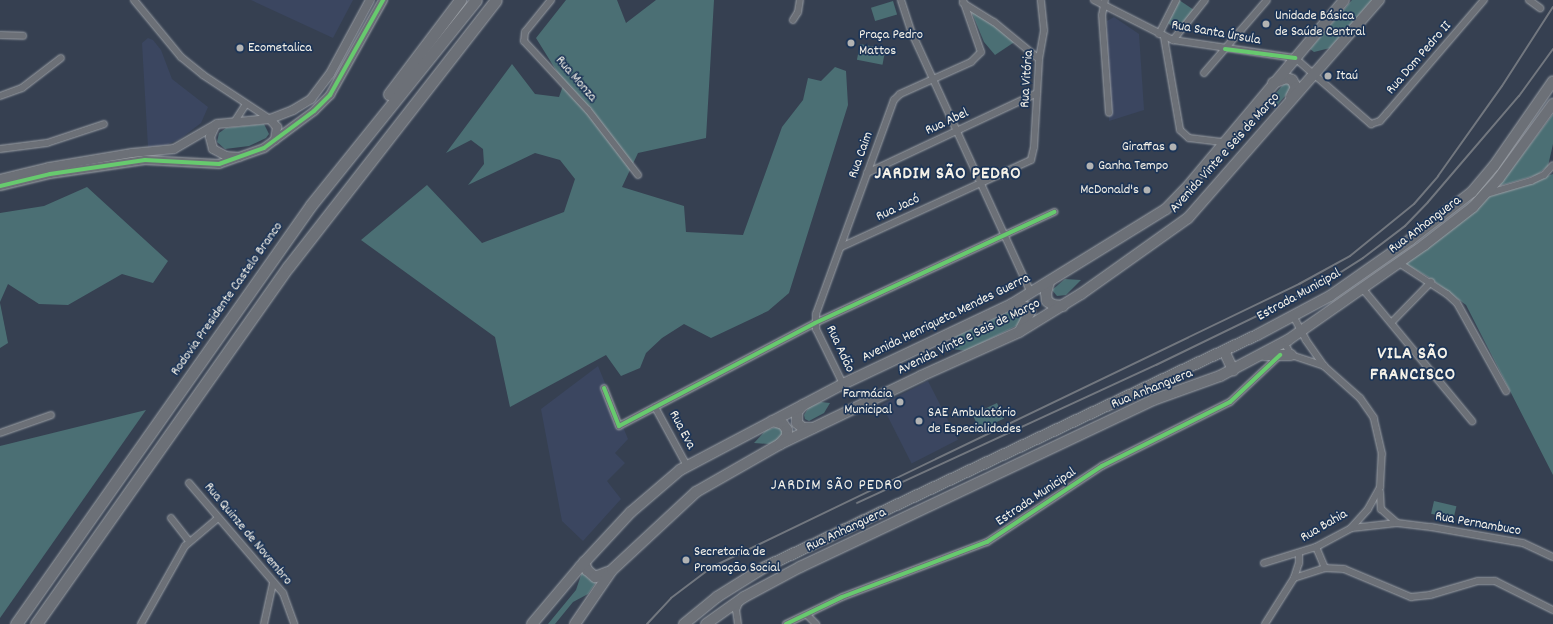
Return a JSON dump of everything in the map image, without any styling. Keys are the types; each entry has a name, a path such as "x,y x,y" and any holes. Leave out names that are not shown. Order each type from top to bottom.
{"highway":[{"path":"342,165 371,118 460,0"},
{"name":"Rodovia Presidente Castelo Branco","path":"16,624 311,205 476,0"},
{"path":"36,624 288,267 496,0"}],"main road":[{"name":"Avenida Henriqueta Mendes Guerra","path":"532,624 584,562 653,491 687,466 772,422 804,403 1012,304 1166,209 1189,185 1344,0"},
{"name":"Avenida Vinte e Seis de Março","path":"576,624 612,570 696,492 780,444 1019,332 1063,306 1188,218 1379,0"},
{"path":"1273,83 1288,78 1296,84 1284,109"},
{"name":"Estrada Municipal","path":"684,624 717,597 765,567 1257,336 1291,319 1358,278 1472,192 1498,160 1553,82"},
{"name":"Rua Anhanguera","path":"706,624 744,597 800,567 1146,404 1233,370 1286,341 1456,221 1486,194 1553,104"},
{"path":"1049,282 1046,293 1047,301 1053,305 1063,306"},
{"path":"1012,304 1026,308 1030,312 1026,322 1019,332"},
{"path":"1286,341 1292,327 1291,319"},
{"path":"1144,388 1160,385 1226,355 1257,336"},
{"path":"1226,355 1233,370"},
{"path":"1262,355 1292,355"},
{"path":"804,403 797,412 797,423 803,428 816,427"},
{"path":"772,422 783,424 787,430 786,436 780,444"},
{"path":"584,562 587,570 594,577 612,570"}],"street":[{"path":"134,0 182,57 246,104 270,119 277,127 275,140"},
{"path":"0,179 49,167 132,153 174,149 217,124 235,121 270,119 298,108 318,90 338,62 370,0"},
{"path":"0,186 50,174 135,161 152,160 210,164 242,157 275,140 330,95 384,0"},
{"name":"Rua Monza","path":"551,0 525,32 524,41 588,110 638,175"},
{"path":"793,20 798,12 800,0"},
{"path":"901,0 911,31 934,78 980,183 1031,293"},
{"name":"Rua Vitória","path":"1031,160 1034,147 1039,58 1044,30 1041,0"},
{"name":"Rua Santa Úrsula","path":"1094,0 1104,2 1173,40 1295,58"},
{"path":"1176,0 1162,35 1180,130 1189,138 1224,142"},
{"path":"1173,40 1205,0"},
{"path":"1204,73 1267,0"},
{"name":"Rua Dom Pedro II","path":"1314,75 1368,122 1375,124 1387,113 1484,0"},
{"path":"1529,0 1540,8"},
{"path":"963,2 994,22 1039,58"},
{"name":"Rua Caim","path":"815,323 894,100 900,94 976,59 981,52 963,2"},
{"path":"1104,2 1108,113"},
{"path":"0,35 23,36"},
{"path":"0,96 22,88 61,58"},
{"path":"1295,58 1314,75"},
{"name":"Rua Abel","path":"867,173 1037,93"},
{"path":"235,121 246,104"},
{"path":"0,149 47,143 104,124"},
{"path":"217,124 210,137 213,149 226,156 242,157"},
{"name":"Rua Jacó","path":"841,247 1031,160"},
{"path":"1486,194 1531,181 1544,175 1553,165"},
{"path":"604,388 619,426 815,323 1054,212"},
{"path":"1399,262 1448,294 1464,312 1481,349 1506,391"},
{"path":"1392,322 1431,282"},
{"path":"1362,288 1392,322 1472,421"},
{"path":"1291,319 1301,330 1324,366"},
{"name":"Rua Adão","path":"815,323 843,384"},
{"path":"1286,341 1292,355 1324,366"},
{"name":"Estrada Municipal","path":"786,624 855,592 987,542 1102,466 1230,402 1280,355"},
{"name":"Rua Bahia","path":"1264,563 1299,554 1316,547 1351,528 1368,509 1380,487 1382,454 1374,418 1360,398 1324,366"},
{"name":"Rua Eva","path":"655,407 687,466"},
{"path":"0,433 50,415"},
{"name":"Rua Quinze de Novembro","path":"189,483 283,593 294,624"},
{"path":"1380,487 1381,509 1397,523"},
{"path":"171,518 189,541"},
{"path":"141,624 175,562 189,541 218,518"},
{"name":"Rua Pernambuco","path":"1351,528 1397,523 1523,543 1553,557"},
{"path":"1316,547 1325,568"},
{"path":"1265,624 1294,578 1299,563 1299,554"},
{"path":"1294,578 1325,568 1344,569 1411,597 1430,595 1478,581 1495,581 1553,610"},
{"path":"264,624 273,583"},
{"path":"738,624 736,610 744,597"},
{"path":"807,615 816,624"}],"shaded area":[{"path":"251,0 353,0 333,38"},
{"path":"1114,17 1139,34 1144,110 1109,121 1107,21"},
{"path":"148,38 153,40 161,50 172,79 208,107 201,123 180,139 166,145 148,147 142,43"},
{"path":"598,366 628,439 615,453 625,463 607,481 621,499 583,541 562,521 541,409"},
{"name":"SAE Ambulatório de Especialidades","path":"928,381 958,440 912,463 882,405"}],"green space":[{"path":"566,0 617,0 626,23 656,0 714,0 706,138 638,153 622,187 684,206 686,232 743,235 782,127 803,100 808,78 821,81 835,67 846,71 848,105 789,293 768,311 711,338 684,324 662,338 646,353 640,368 621,376 606,355 510,407 495,337 361,240 427,185 482,243 564,212 575,179 560,160 535,153 468,185 484,164 483,149 471,140 446,153 512,64 535,94 559,97 564,83 536,38"},
{"path":"1179,0 1194,10 1177,31 1168,23"},
{"path":"1352,0 1372,0 1330,48 1314,52 1310,49"},
{"path":"893,1 897,14 875,21 871,8"},
{"path":"974,10 1016,41 995,55 984,42 972,13"},
{"path":"860,44 886,49 882,65 857,60"},
{"path":"1288,79 1292,88 1274,109 1275,94"},
{"path":"1553,114 1553,144 1548,166 1537,175 1499,186"},
{"path":"264,124 269,134 266,138 249,146 225,149 217,142 219,133 226,128"},
{"path":"1553,174 1553,475 1466,305 1430,278 1404,263 1488,197"},
{"path":"87,187 168,261 153,283 122,274 68,305 39,304 8,284 0,302 0,213 44,206"},
{"path":"1065,279 1081,280 1066,295 1057,296 1052,290"},
{"path":"0,303 8,343 0,348"},
{"path":"1013,310 1023,315 1018,325 966,351 946,348 957,336"},
{"path":"821,402 830,403 824,413 809,421 805,419 804,415 809,407"},
{"path":"997,403 1004,418 980,430 973,414"},
{"path":"146,410 0,618 0,446"},
{"path":"780,426 784,432 777,440 770,444 754,443 766,430"},
{"path":"1434,501 1456,506 1453,519 1431,514"},
{"path":"582,572 589,579 597,581 588,594 573,602 555,624 548,624 576,590"}],"railway":[{"path":"647,624 671,598 712,567 1299,284 1350,256 1414,204 1438,176 1502,86 1553,7"},
{"path":"857,503 1156,365 1319,286 1363,258 1405,226 1428,202 1519,96 1553,49"}],"cycle path":[{"path":"0,186 50,174 145,160 219,164 264,148 314,111 330,95 383,0"},
{"path":"1225,49 1295,58"},
{"path":"604,388 619,426 815,323 1054,212"},
{"path":"786,624 842,597 987,542 1102,466 1230,402 1280,355"}],"place":[{"name":"Unidade Básica de Saúde Central","path":"1266,24"},
{"name":"Praça Pedro Mattos","path":"851,43"},
{"name":"Ecometalica","path":"240,48"},
{"name":"Itaú","path":"1328,76"},
{"name":"Giraffas","path":"1173,147"},
{"name":"Ganha Tempo","path":"1090,166"},
{"name":"McDonald's","path":"1147,190"},
{"name":"Farmácia Municipal","path":"900,402"},
{"name":"SAE Ambulatório de Especialidades","path":"919,421"},
{"name":"Secretaria de Promoção Social","path":"686,560"}],"district":[{"name":"JARDIM SÃO PEDRO","path":"948,175"},
{"name":"VILA SÃO FRANCISCO","path":"1413,366"},
{"name":"JARDIM SÃO PEDRO","path":"837,486"}]}
